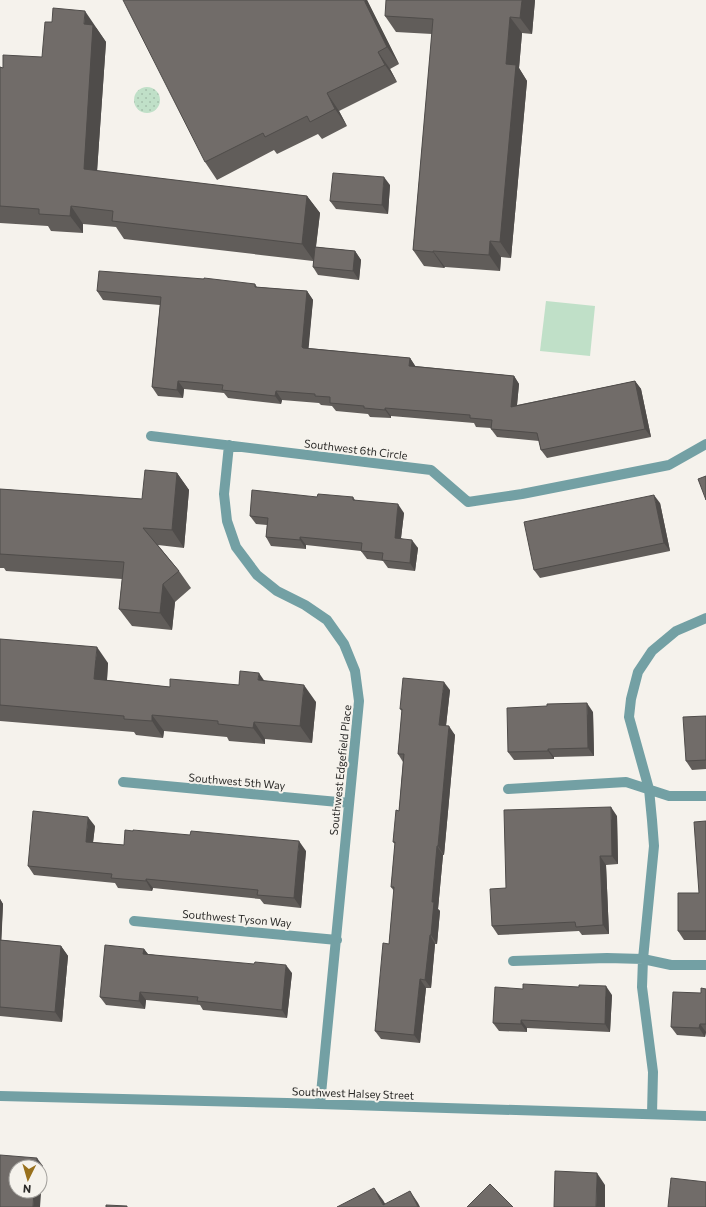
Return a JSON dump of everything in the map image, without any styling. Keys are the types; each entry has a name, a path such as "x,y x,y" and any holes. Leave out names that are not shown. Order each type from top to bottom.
{"street":[{"name":"Southwest 6th Circle","path":"150,436 431,470 468,502 522,494 670,465 706,444"},
{"name":"Southwest Edgefield Place","path":"229,445 224,494 227,521 236,547 257,575 277,591 304,605 327,620 344,644 355,671 359,701 320,1104"},
{"path":"652,1114 653,1072 642,987 643,959 654,846 648,789 629,717 631,699 638,672 652,651 676,631 706,618"},
{"name":"Southwest 5th Way","path":"122,782 349,803"},
{"path":"508,789 626,782 669,796 706,796"},
{"name":"Southwest Tyson Way","path":"134,921 337,940"},
{"path":"513,961 607,958 643,959 671,965 706,965"},
{"name":"Southwest Halsey Street","path":"0,1096 706,1116"}],"green space":[{"path":"147,87 157,90 160,100 157,110 147,113 137,110 134,100 137,90"},
{"path":"546,301 595,306 590,356 540,351"}],"building":[{"path":"123,0 364,0 387,47 378,52 385,65 327,93 335,109 310,122 307,116 265,137 263,133 205,162"},
{"path":"386,0 522,0 520,18 510,17 506,64 516,65 500,242 490,241 489,255 413,250 433,19 385,16"},
{"path":"53,8 85,11 84,24 93,25 84,169 307,196 302,244 112,221 113,211 71,206 70,216 39,214 39,209 0,206 0,67 3,68 3,55 42,57 45,22 52,22"},
{"path":"333,173 384,177 382,205 330,201"},
{"path":"315,247 355,251 353,271 313,267"},
{"path":"99,271 204,278 255,284 255,287 307,291 303,348 410,358 409,366 514,376 511,407 635,381 645,429 541,450 537,433 491,429 492,420 470,418 470,415 385,408 385,410 364,408 364,406 330,403 330,397 315,396 315,394 276,391 275,396 222,390 223,385 178,381 177,390 152,387 161,297 97,291"},
{"path":"145,470 177,473 172,530 143,528 179,571 163,584 160,613 119,609 124,562 0,554 0,489 142,499"},
{"path":"706,476 706,500 698,479"},
{"path":"252,490 317,497 318,494 353,497 353,500 398,504 395,538 412,540 410,563 382,560 383,553 361,551 362,543 300,537 300,540 266,537 268,518 250,516"},
{"path":"654,495 664,543 534,570 524,522"},
{"path":"0,639 97,647 94,679 170,687 170,679 239,685 240,671 259,673 258,680 304,685 300,726 254,722 253,728 218,724 218,721 152,715 152,721 124,719 124,716 0,705"},
{"path":"403,678 444,682 439,725 449,726 432,902 434,902 431,935 425,980 420,979 414,1035 375,1031 383,943 389,944 394,887 391,887 395,842 393,842 396,810 399,811 404,754 398,754"},
{"path":"587,703 588,748 508,752 507,708 547,706 547,704"},
{"path":"706,716 706,760 686,761 683,717"},
{"path":"611,807 612,856 600,856 603,925 576,927 575,922 492,926 490,889 506,888 504,810"},
{"path":"33,811 88,817 86,842 124,845 125,830 190,835 191,831 299,841 294,898 257,895 258,890 146,879 146,881 111,878 112,874 28,866"},
{"path":"706,821 706,931 678,931 678,893 699,893 694,822"},
{"path":"0,940 61,946 55,1012 0,1007"},
{"path":"105,945 144,949 143,954 254,964 255,962 286,965 282,1010 197,1001 198,997 140,992 139,1001 100,997"},
{"path":"523,984 579,987 579,985 606,986 605,1024 521,1020 521,1024 493,1023 495,987 523,989"},
{"path":"701,988 706,989 706,1024 700,1024 699,1028 671,1027 673,992 701,993"},
{"path":"0,1155 37,1158 8,1159 8,1199 34,1199 33,1207 0,1207"},
{"path":"555,1171 597,1173 596,1207 554,1207"},
{"path":"671,1178 706,1182 706,1207 668,1207"},
{"path":"490,1184 513,1207 467,1207"},
{"path":"374,1188 383,1205 410,1191 418,1207 337,1207"},
{"path":"106,1205 127,1206 127,1207 106,1207"}]}
